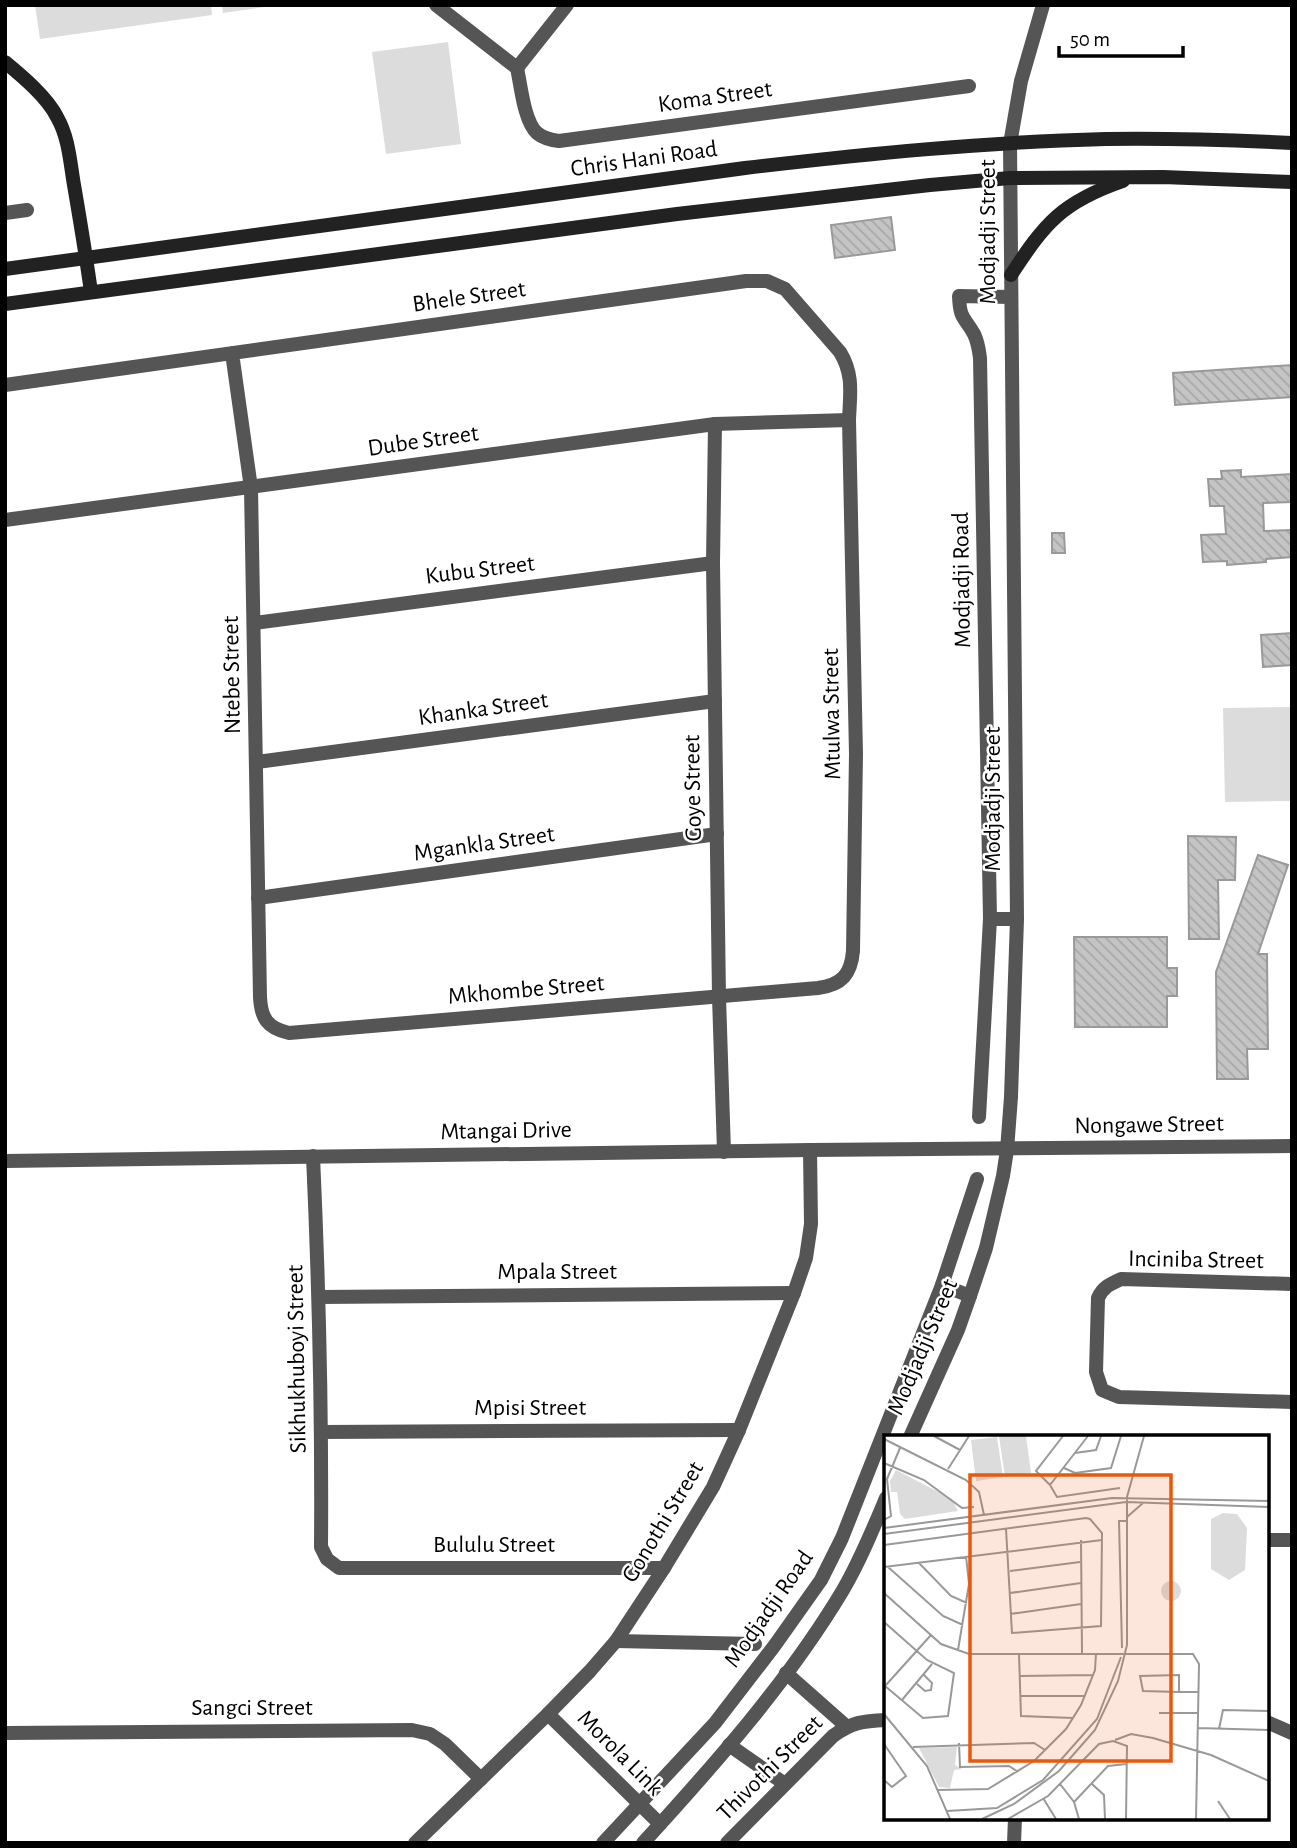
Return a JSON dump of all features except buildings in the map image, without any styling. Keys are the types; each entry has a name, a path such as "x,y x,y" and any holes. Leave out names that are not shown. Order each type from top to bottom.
{"main road":[{"path":"5,62 47,102 62,126 91,292"},
{"name":"Chris Hani Road","path":"5,269 850,156 1106,139 1292,143"},
{"path":"5,304 787,200 1010,178 1176,177 1292,182"},
{"path":"1011,275 1037,236 1069,205 1093,192 1134,178"}],"street":[{"path":"436,5 517,68 567,5"},
{"name":"Modjadji Street","path":"911,1435 958,1330 970,1296 986,1248 1007,1150 1017,919 1010,144 1021,82 1043,5"},
{"name":"Koma Street","path":"517,68 532,127 539,135 559,141 969,86"},
{"path":"5,213 27,209"},
{"name":"Bhele Street","path":"5,385 746,281 766,281 785,289 830,339 846,362 850,377 849,420"},
{"name":"Modjadji Road","path":"979,1116 990,919 980,358 974,333 960,311 960,296 1011,297"},
{"name":"Ntebe Street","path":"232,353 251,488 260,997"},
{"name":"Dube Street","path":"5,520 715,424 849,420"},
{"name":"Mtulwa Street","path":"818,988 833,986 842,979 852,964 853,951 856,754 849,420"},
{"name":"Goye Street","path":"715,424 713,563 719,997 724,1152"},
{"name":"Kubu Street","path":"254,622 713,563"},
{"name":"Khanka Street","path":"257,762 715,701"},
{"name":"Mgankla Street","path":"258,898 717,834"},
{"path":"990,919 1017,919"},
{"name":"Mkhombe Street","path":"260,997 261,1011 265,1019 275,1028 289,1033 818,988"},
{"name":"Nongawe Street","path":"1007,1150 1292,1146"},
{"name":"Mtangai Drive","path":"5,1161 810,1150 1007,1150"},
{"name":"Gonothi Street","path":"415,1843 548,1714 616,1641 713,1487 739,1430 806,1258 811,1224 810,1150"},
{"name":"Sikhukhuboyi Street","path":"313,1156 322,1432 321,1548 327,1559"},
{"name":"Modjadji Road","path":"603,1843 715,1723 821,1580 842,1538 942,1285 977,1179"},
{"name":"Inciniba Street","path":"1292,1284 1121,1279 1102,1290 1098,1298 1096,1372 1102,1390 1119,1397 1292,1402"},
{"path":"942,1285 970,1296"},
{"name":"Mpala Street","path":"319,1297 794,1293"},
{"name":"Mpisi Street","path":"322,1432 739,1430"},
{"path":"643,1843 729,1745 806,1647 844,1588 884,1502"},
{"path":"1269,1540 1292,1540"},
{"name":"Bululu Street","path":"327,1559 339,1568 664,1568"},
{"path":"616,1641 755,1644"},
{"path":"786,1673 846,1726"},
{"name":"Morola Link","path":"548,1714 660,1824"},
{"name":"Thivothi Street","path":"727,1843 833,1735 846,1726 861,1721 884,1720"},
{"path":"1269,1723 1292,1733"},
{"name":"Sangci Street","path":"5,1733 412,1730 430,1734 481,1779"},
{"path":"729,1745 785,1784"},
{"path":"1014,1843 1015,1820"}],"shaded area":[{"path":"35,5 211,5 212,15 40,39"},
{"path":"222,5 279,5 223,13"},
{"path":"448,42 461,144 386,154 372,52"},
{"path":"1292,707 1292,801 1225,802 1223,708"}]}
